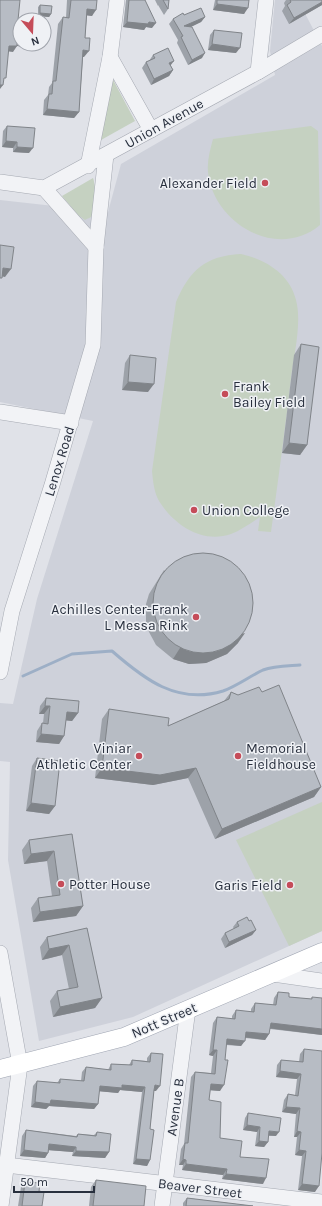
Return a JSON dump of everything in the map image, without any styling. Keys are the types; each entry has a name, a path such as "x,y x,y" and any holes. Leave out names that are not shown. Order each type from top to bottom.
{"main road":[{"name":"Nott Street","path":"0,1069 124,1037 322,952"}],"street":[{"path":"88,166 110,57 117,0"},
{"path":"258,72 266,0"},
{"name":"Union Avenue","path":"44,188 88,166 258,72 322,34"},
{"path":"110,57 151,130"},
{"name":"Lenox Road","path":"0,672 12,611 94,346 96,247 106,155"},
{"path":"0,182 44,188 96,247"},
{"path":"0,412 71,424"},
{"path":"0,953 20,1064 1,1206"},
{"path":"273,974 322,981"},
{"name":"Avenue B","path":"162,1206 188,1009"},
{"name":"Beaver Street","path":"6,1165 322,1202"}],"shaded area":[{"name":"Union College","path":"275,0 298,0 322,46 322,931 133,1017 39,1041 8,860 10,762 0,761 0,703 13,704 37,599 93,421 0,402 0,200 108,212 121,164 275,75 270,51"}],"green space":[{"path":"111,76 135,121 101,140"},
{"name":"Alexander Field","path":"311,126 318,131 320,225 303,235 285,239 267,237 250,231 234,221 222,207 212,190 208,168 213,139"},
{"path":"93,178 95,192 94,210 91,217 85,220 78,215 62,196"},
{"path":"241,254 250,256 267,264 282,275 288,283 293,291 298,309 297,339 271,532 258,531 260,517 231,534 210,536 199,534 190,530 172,518 159,501 156,494 152,471 176,302 187,281 200,267 218,258 228,255"},
{"name":"Garis Field","path":"322,802 322,931 289,946 236,840"}],"building":[{"path":"0,0 20,0 19,12 12,12 12,46 9,46 6,78 4,78 3,85 0,85"},
{"path":"71,0 97,0 96,10 87,9 85,38 90,38 89,51 83,50 79,112 47,109 49,94 52,94 53,81 56,81 63,17 69,18"},
{"path":"129,0 145,0 156,23 149,22 148,24 127,22"},
{"path":"163,0 169,0 168,9"},
{"path":"217,0 249,0 248,8 217,4"},
{"path":"290,0 322,0 322,2 294,18 287,5 291,2"},
{"path":"40,5 52,6 51,12 40,12"},
{"path":"201,8 205,17 184,26 192,27 205,53 192,60 181,37 183,36 173,19 183,13 184,15"},
{"path":"214,30 242,33 240,48 212,44"},
{"path":"168,48 174,61 169,63 173,70 154,79 146,62 155,58 153,55"},
{"path":"7,126 35,128 33,148 17,147 17,142 6,141"},
{"path":"0,245 14,247 11,269 3,268 2,278 0,278"},
{"path":"301,344 319,347 307,445 289,443"},
{"path":"130,355 156,358 154,384 128,382"},
{"name":"Achilles Center-Frank L Messa Rink","path":"203,553 222,556 239,567 250,584 253,603 250,622 239,639 222,650 203,653 184,650 167,639 156,622 153,603 156,584 167,567 184,556"},
{"name":"Memorial Fieldhouse","path":"279,685 321,787 222,829 196,768 160,775 102,768 109,709 169,718 168,726 229,699 231,692 238,695 259,687 262,692"},
{"path":"46,698 79,701 78,713 67,712 64,736 41,734 42,723 48,724 50,706 45,706"},
{"path":"37,758 60,761 55,806 31,803"},
{"path":"72,834 83,906 40,912 38,898 60,895 54,851 31,854 29,840"},
{"path":"247,917 249,921 251,920 256,930 229,942 225,933 239,926 237,922"},
{"path":"87,928 102,998 60,1007 57,991 78,987 69,945 49,949 47,937"},
{"path":"278,992 289,993 289,997 312,999 312,997 322,998 322,1029 271,1023 269,1034 246,1032 245,1041 227,1039 225,1060 228,1060 224,1085 211,1084 209,1100 221,1102 220,1138 242,1141 240,1157 269,1159 266,1178 226,1174 227,1169 186,1164 186,1160 183,1159 185,1143 188,1143 195,1072 215,1074 217,1050 213,1050 217,1017 235,1019 236,1010 254,1012 255,1003 276,1005"},
{"path":"304,1049 322,1051 322,1153 319,1186 302,1184 306,1151 299,1150 301,1132 297,1131 300,1108 286,1107 288,1094 298,1096 301,1074 280,1071 281,1060 303,1062"},
{"path":"151,1053 163,1054 160,1086 155,1085 154,1090 150,1129 154,1130 150,1160 136,1159 145,1087 122,1085 122,1088 100,1086 98,1104 51,1100 50,1104 35,1102 37,1081 60,1083 60,1079 84,1081 86,1067 111,1070 111,1064 132,1065 132,1060 150,1062"},
{"path":"248,1113 281,1118 279,1132 269,1131 268,1142 259,1141 260,1127 247,1125"},
{"path":"26,1130 77,1137 78,1134 96,1136 97,1132 111,1134 109,1152 76,1151 76,1147 49,1144 48,1153 24,1150"},
{"path":"96,1180 146,1186 144,1206 93,1206"},
{"path":"25,1182 40,1183 39,1191 44,1192 42,1206 22,1206"},
{"path":"187,1198 253,1206 186,1206"}],"waterway":[{"path":"23,676 72,654 112,651 149,680 162,687 191,695 223,691 263,670 276,667 300,665"}],"place":[{"name":"Alexander Field","path":"265,183"},
{"name":"Frank Bailey Field","path":"225,394"},
{"name":"Union College","path":"194,510"},
{"name":"Achilles Center-Frank L Messa Rink","path":"196,617"},
{"name":"Viniar Athletic Center","path":"139,756"},
{"name":"Memorial Fieldhouse","path":"238,756"},
{"name":"Potter House","path":"61,884"},
{"name":"Garis Field","path":"290,885"}]}
